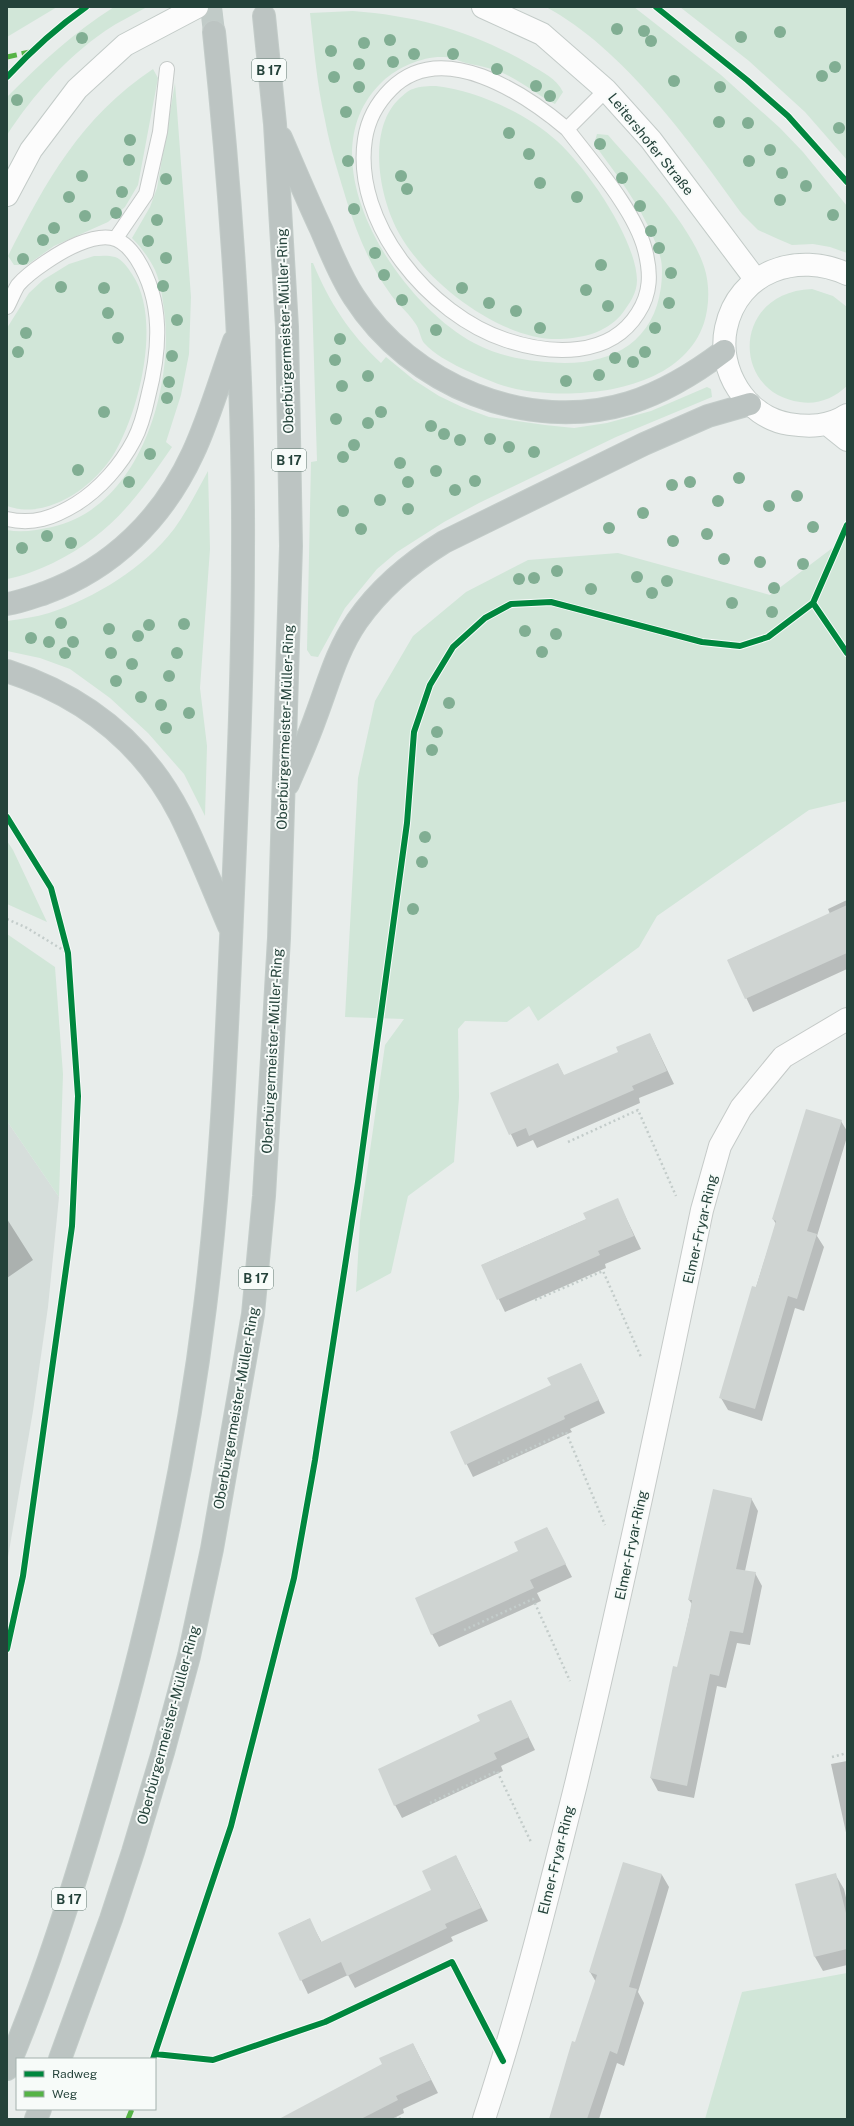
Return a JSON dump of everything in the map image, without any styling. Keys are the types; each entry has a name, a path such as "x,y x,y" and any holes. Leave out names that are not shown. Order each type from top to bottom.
{"highway":[{"name":"Oberbürgermeister-Müller-Ring","path":"60,2058 111,1919 163,1752 190,1648 212,1549 253,1314 264,1196 279,938 290,507 287,327 275,124 264,16"},
{"name":"B 17","path":"7,2069 40,1983 89,1836 144,1642 187,1428 206,1305 223,1085 231,931 237,791 243,548 238,329 225,139 214,32"},
{"path":"275,124 334,260 354,298 378,328 405,353 435,375 464,391 497,402 529,409 565,413 599,410 628,403 661,391 693,374 724,351"},
{"path":"7,604 62,587 103,565 141,532 173,490 194,452 238,329"},
{"path":"283,796 316,717 335,661 356,622 377,595 400,572 444,542 644,444 708,416 750,404"},
{"path":"7,671 32,679 84,705 121,734 151,768 179,814 231,931"}],"street":[{"path":"7,195 31,150 77,89 125,45 160,25 197,7"},
{"name":"Leitershofer Straße","path":"483,7 542,34 606,90 651,140 756,280"},
{"path":"847,274 831,267 801,263 777,268 756,280 743,292 735,304 726,328 724,351 730,374 739,392 762,414 782,423 804,426 827,424 847,415"},
{"path":"827,424 847,440"},
{"name":"Elmer-Fryar-Ring","path":"484,2119 505,2054 560,1850 595,1705 702,1210 720,1146 741,1108 783,1057 847,1019"}],"lane":[{"path":"116,238 146,194 160,132 167,69"},
{"path":"428,69 449,69 482,76 513,89 541,108 567,129 606,180 632,220 645,249 650,278 646,301 634,320 616,337 589,347 561,350 532,347 505,340 479,329 453,312 428,291 406,268 388,240 373,206 366,182 364,158 365,138 370,118 379,101 393,87 409,75 428,69"},
{"path":"567,129 606,90"},
{"path":"7,307 13,282 61,252 97,238 116,238 131,248 143,268 152,288 157,314 158,345 154,376 145,409 135,439 120,464 82,501 62,513 39,522 19,522 7,519"}],"path":[{"path":"7,919 26,928 68,953"},
{"path":"568,1142 638,1110 678,1200"},
{"path":"535,1300 603,1272 644,1363"},
{"path":"498,1463 566,1432 607,1529"},
{"path":"464,1630 533,1599 571,1683"},
{"path":"832,1757 847,1753"},
{"path":"430,1803 497,1771 531,1843"},
{"path":"395,2119 399,2117 400,2119"}],"shaded area":[{"path":"7,1121 59,1197 48,1307 33,1411 7,1563"}],"green space":[{"path":"7,7 57,7 7,37"},
{"path":"114,7 147,7 110,28 77,53 39,92 7,135 7,97 58,49 85,27"},
{"path":"546,7 634,7 721,75 780,128 803,152 847,206 847,253 830,247 813,244 792,245 758,230 742,214 701,157 654,99 602,47 574,25"},
{"path":"680,7 847,7 847,160 805,112 749,61"},
{"path":"353,11 377,13 422,21 487,42 508,52 553,79 563,92 555,104 515,79 504,74 488,68 449,58 436,57 411,63 389,76 383,81 360,112 352,148 356,186 369,225 390,262 416,295 445,323 474,343 507,356 542,362 583,362 600,359 616,353 629,345 641,334 650,321 657,305 661,287 662,263 655,241 641,212 623,183 594,144 597,134 608,135 673,212 695,245 705,268 708,284 708,300 704,323 692,346 674,364 650,377 624,386 596,392 541,392 516,389 488,380 447,360 432,351 424,343 417,325 382,282 365,249 347,202 322,107 310,13"},
{"path":"153,69 158,78 138,185 125,207 108,222 54,246 27,265 14,265 8,256 37,202 68,152 105,108"},
{"path":"175,83 191,297 189,354 181,395 166,442 172,447 147,483 121,514 91,540 53,563 7,579 7,530 24,531 52,527 82,516 107,497 127,473 143,444 155,412 162,380 166,347 165,317 160,287 155,270 145,253 132,238 150,207 157,188"},
{"path":"424,86 436,86 468,92 517,113 545,131 557,141 582,168 608,205 619,225 635,263 637,280 636,290 630,303 615,321 601,330 585,336 560,339 538,337 514,330 491,320 469,306 448,290 413,254 400,235 386,203 379,165 380,145 383,127 389,111 400,98 409,90"},
{"path":"94,256 110,256 120,260 132,274 141,293 146,314 146,338 144,363 132,412 124,434 115,452 104,468 90,482 66,499 45,507 26,510 7,506 7,328 29,293 43,280 69,264"},
{"path":"311,263 313,263 326,291 341,317 360,341 381,363 386,357 414,380 439,396 462,407 489,417 574,428 607,423 651,411 707,387 711,389 712,397 616,437 479,503 444,522 397,552 377,569 345,608 318,657 311,656 307,650 311,462 317,461"},
{"path":"812,289 833,296 847,307 847,386 837,394 825,400 807,403 777,395 761,381 752,363 750,343 754,324 766,307 785,294"},
{"path":"208,471 210,549 200,688 207,746 205,816 184,774 148,733 110,698 70,669 40,658 7,651 7,621 39,616 66,607 101,590 133,569 162,543 174,529 188,508"},
{"path":"847,537 847,801 809,810 657,916 639,947 538,1021 529,1006 507,1022 465,1021 458,1029 459,1097 454,1162 408,1196 391,1273 356,1292 360,1221 385,1045 404,1019 345,1017 358,778 375,701 413,636 466,592 528,560 618,553 770,595"},
{"path":"7,841 13,850 47,922 7,904"},
{"path":"7,934 55,967 63,1074 59,1197 7,1121"},
{"path":"847,1973 847,2119 705,2119 742,1992"}],"building":[{"path":"847,905 847,953 745,999 727,960"},
{"path":"650,1033 667,1071 632,1086 634,1090 529,1136 526,1128 509,1135 490,1093 558,1063 564,1075 618,1052 616,1047"},
{"path":"806,1109 842,1120 807,1231 817,1234 797,1299 788,1296 755,1409 719,1398 752,1286 756,1287 776,1221 772,1219"},
{"path":"618,1198 634,1236 598,1251 600,1255 497,1300 481,1265 586,1219 583,1213"},
{"path":"581,1363 599,1400 564,1416 565,1419 465,1465 450,1432 551,1385 547,1378"},
{"path":"713,1489 752,1498 736,1569 756,1572 743,1633 730,1631 719,1676 710,1674 687,1786 650,1778 673,1666 677,1667 689,1617 692,1600 688,1600"},
{"path":"547,1527 566,1564 530,1580 534,1588 431,1635 415,1598 518,1551 514,1542"},
{"path":"511,1700 529,1737 494,1753 497,1759 394,1806 378,1769 480,1721 477,1715"},
{"path":"456,1855 481,1908 445,1924 447,1928 347,1976 341,1962 300,1981 278,1933 310,1918 321,1942 431,1890 422,1871"},
{"path":"623,1862 662,1874 629,1987 637,1989 617,2054 610,2051 587,2119 549,2119 572,2041 575,2042 597,1975 589,1972"},
{"path":"836,1873 847,1917 847,1949 814,1957 795,1884"},
{"path":"413,2043 431,2080 396,2096 398,2100 361,2119 279,2119 382,2064 379,2058"}],"tunnel":[{"path":"211,7 214,32"}],"marked path":[{"path":"7,57 30,52"},
{"path":"128,2119 132,2110"}],"cycle path":[{"path":"7,77 44,40 86,7"},
{"path":"656,7 747,80 788,116 847,182"},
{"path":"153,2058 231,1826 294,1578 315,1460 358,1182 407,823 414,732 430,685 453,647 485,618 511,604 551,602 702,642 740,646 768,637 813,603 847,525"},
{"path":"813,603 847,653"},
{"path":"7,817 51,888 68,953 78,1096 72,1226 23,1576 7,1649"},
{"path":"155,2054 213,2060 325,2022 452,1962 503,2061"}]}
